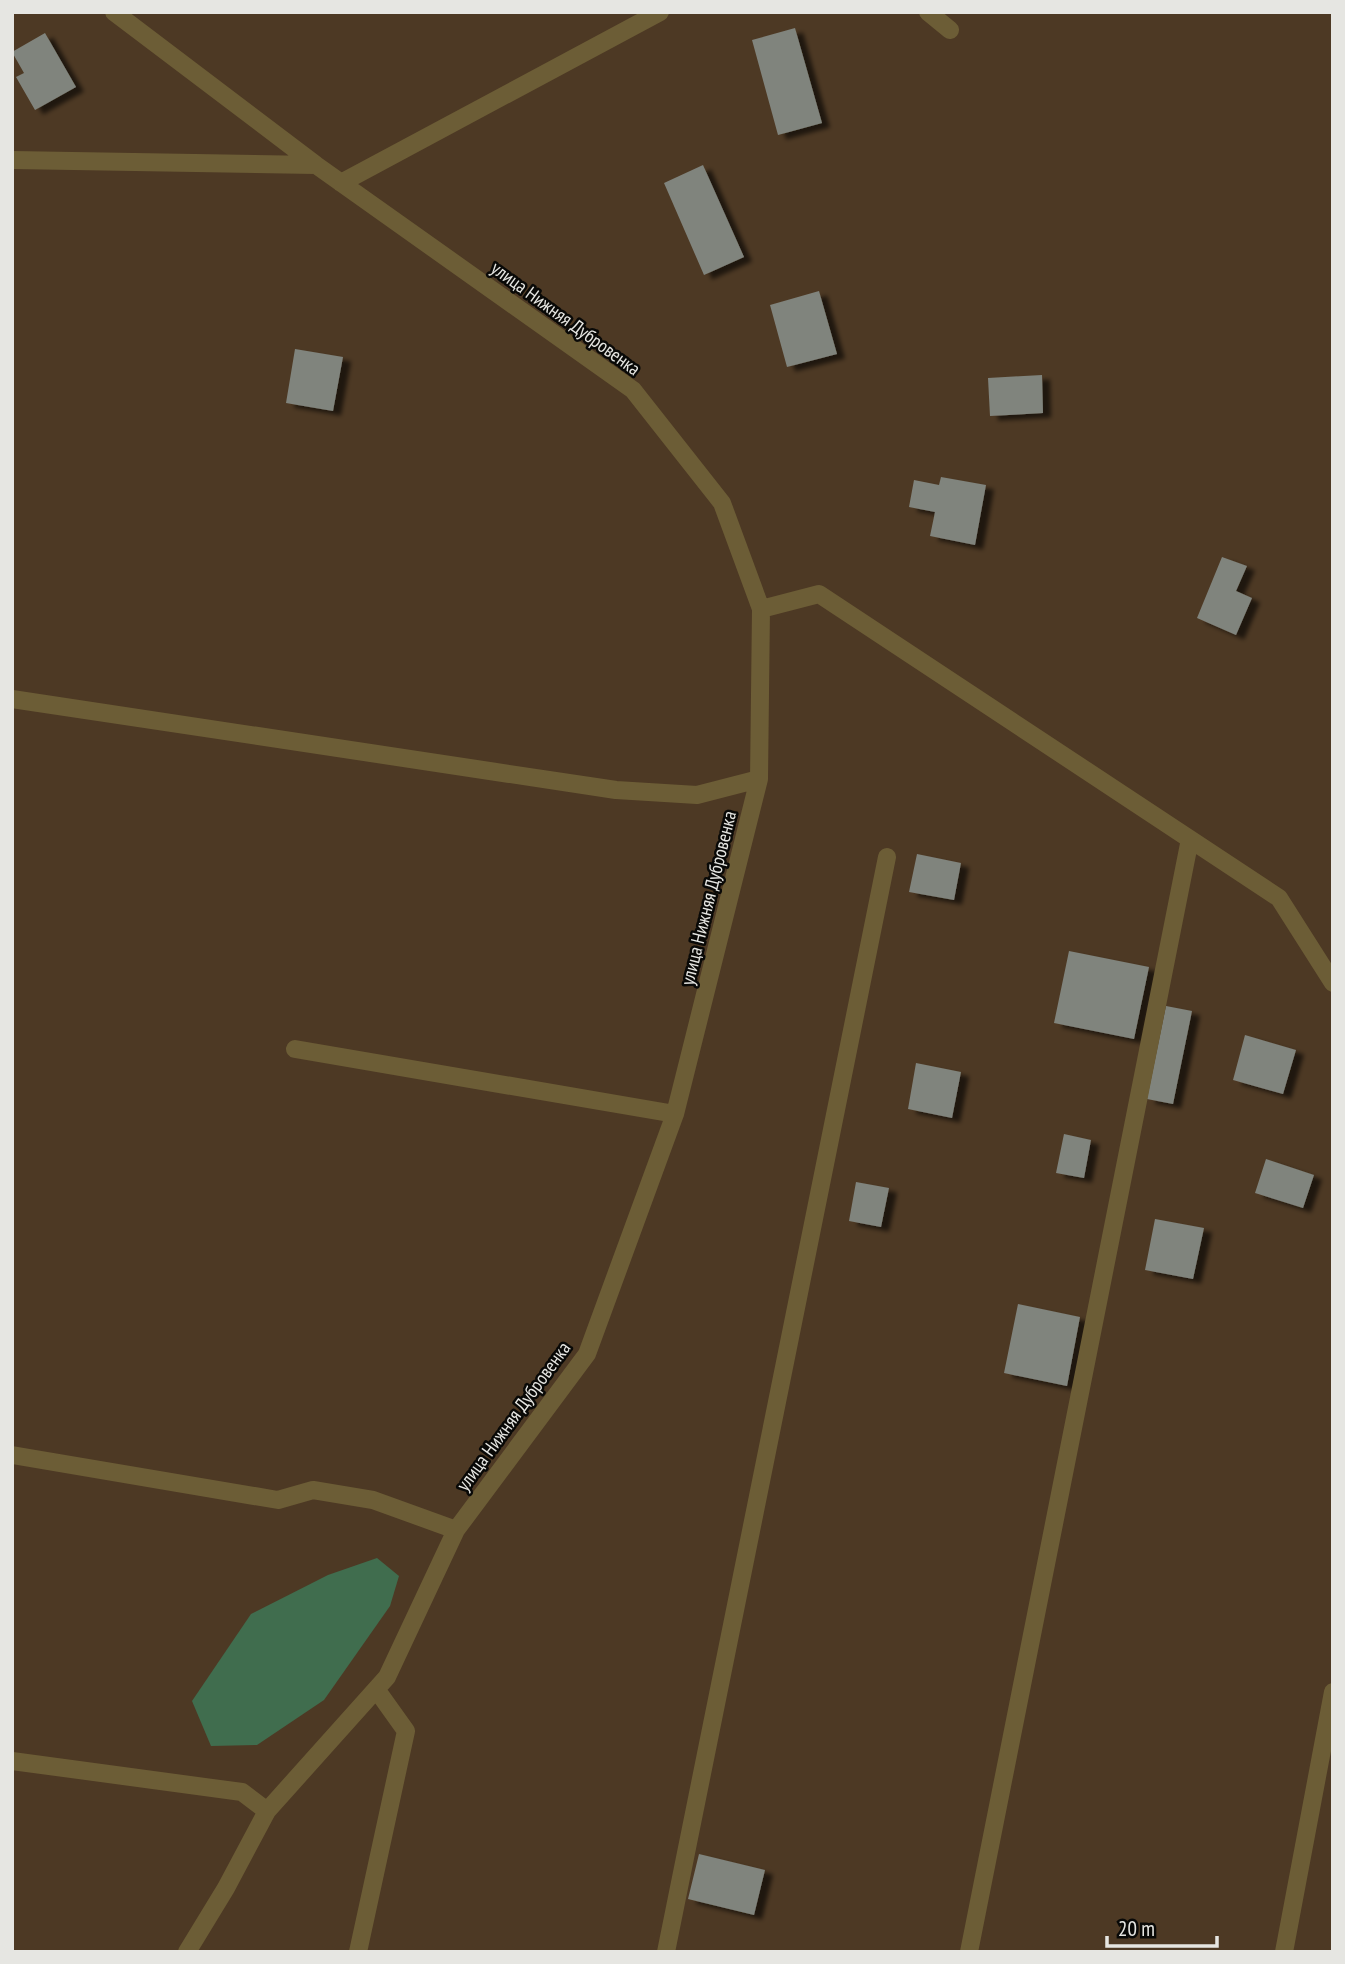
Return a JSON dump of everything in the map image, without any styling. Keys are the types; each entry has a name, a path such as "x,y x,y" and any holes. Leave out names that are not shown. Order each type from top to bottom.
{"lane":[{"name":"улица Нижняя Дубровенка","path":"114,12 316,165 633,390 722,503 761,608 760,779 675,1114 587,1354 456,1530 387,1677 267,1811 226,1888 187,1952"},
{"path":"341,183 660,12"},
{"path":"928,12 950,30"},
{"path":"12,160 316,165"},
{"path":"761,608 819,594 1279,898 1333,983"},
{"path":"12,699 616,790 697,795 760,779"},
{"path":"969,1952 1190,839"},
{"path":"666,1952 887,857"},
{"path":"295,1049 675,1114"},
{"path":"12,1455 278,1500 313,1490 361,1498 456,1530"},
{"path":"358,1952 406,1731 376,1689"},
{"path":"1284,1952 1333,1692"},
{"path":"12,1761 242,1792 267,1811"}],"shaded area":[{"path":"12,12 1333,12 1333,1952 12,1952"},
{"path":"377,1558 399,1576 390,1606 324,1700 257,1745 211,1746 192,1701 251,1614 328,1575"}],"building":[{"path":"795,28 822,123 778,135 752,40"},
{"path":"45,33 76,87 35,110 16,77 24,73 12,52"},
{"path":"703,165 744,257 704,275 664,183"},
{"path":"819,291 837,354 787,367 770,305"},
{"path":"295,349 343,357 333,411 286,403"},
{"path":"1042,375 1043,413 990,416 988,378"},
{"path":"941,477 986,485 975,545 930,536 935,512 909,507 914,480 939,485"},
{"path":"1222,557 1247,566 1236,591 1252,598 1236,635 1197,618"},
{"path":"917,854 961,863 954,900 909,892"},
{"path":"1069,951 1149,967 1134,1039 1054,1023"},
{"path":"1166,1006 1192,1011 1173,1104 1147,1099"},
{"path":"1245,1035 1296,1050 1283,1094 1233,1080"},
{"path":"916,1063 961,1072 952,1118 908,1109"},
{"path":"1064,1134 1091,1140 1084,1178 1056,1173"},
{"path":"1266,1159 1314,1175 1303,1208 1255,1193"},
{"path":"856,1182 889,1188 881,1227 849,1221"},
{"path":"1155,1219 1204,1228 1193,1279 1145,1270"},
{"path":"1018,1304 1080,1317 1067,1386 1004,1373"},
{"path":"699,1854 765,1870 754,1915 688,1899"}]}
